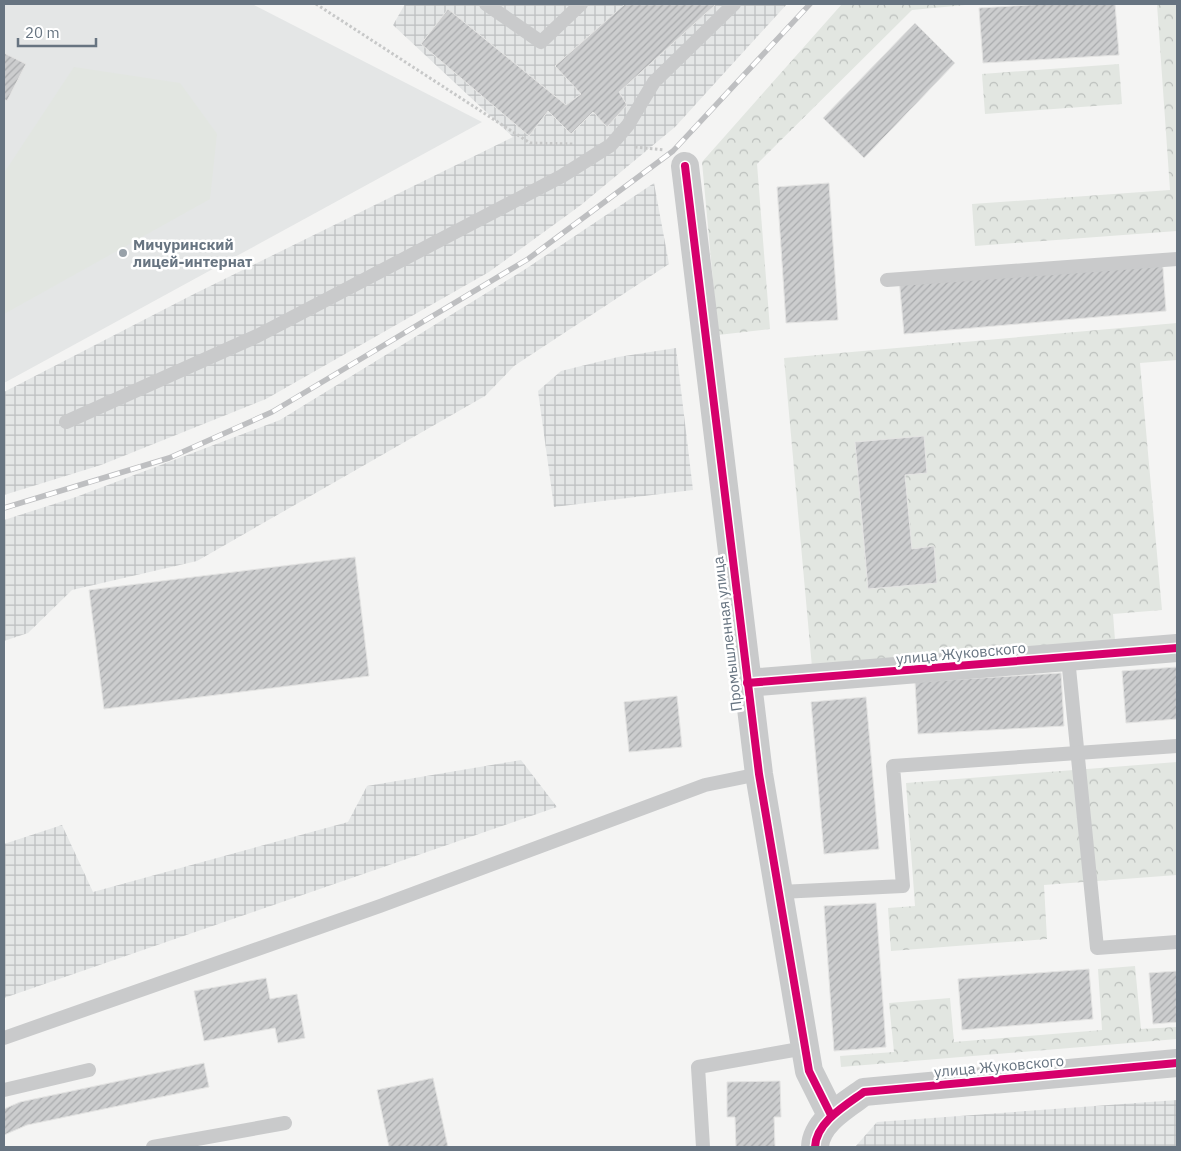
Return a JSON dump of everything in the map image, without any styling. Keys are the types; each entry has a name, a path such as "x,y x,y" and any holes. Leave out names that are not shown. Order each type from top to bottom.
{"street":[{"name":"Промышленная улица","path":"678,158 759,774 809,1071 831,1115"},
{"name":"улица Жуковского","path":"747,683 1177,648"},
{"name":"улица Жуковского","path":"831,1115 864,1092 1177,1063"},
{"path":"815,1147 831,1115"}],"lane":[{"path":"486,4 541,42 581,4"},
{"path":"66,422 257,336 562,176 611,145 628,125 654,82 734,4"},
{"path":"887,280 1177,259"},
{"path":"1068,658 1097,948 1177,942"},
{"path":"780,892 903,886 893,766 1177,746"},
{"path":"4,1038 380,906 705,785 759,774"},
{"path":"703,1147 698,1067 806,1048"},
{"path":"4,1090 89,1070"},
{"path":"153,1147 284,1123"}],"path":[{"path":"316,4 530,143 611,145 678,158"}],"shaded area":[{"name":"Мичуринский лицей-интернат","path":"4,4 252,4 482,122 4,383"},
{"path":"405,4 787,4 675,127 581,205 489,272 266,399 101,465 4,495 4,392 194,294 513,137 393,25"},
{"path":"654,183 669,264 514,366 485,396 197,561 72,590 28,633 4,641 4,520 76,497 280,420 524,270"},
{"path":"676,348 693,490 554,507 538,391 561,371 618,357"},
{"path":"521,760 557,807 4,998 4,844 62,825 93,892 348,822 367,786"},
{"path":"1177,1100 1177,1147 855,1147 877,1122"}],"green space":[{"path":"842,4 976,4 912,10 757,164 770,329 718,335 702,162"},
{"path":"1157,4 1177,4 1177,231 975,246 972,204 1170,190"},
{"path":"1119,64 1122,104 985,114 982,74"},
{"path":"74,67 180,83 217,134 210,199 4,314 4,173"},
{"path":"1177,323 1177,360 1140,363 1162,610 1113,614 1115,640 812,667 784,358","holes":["924,436 927,473 905,475 912,549 934,547 937,583 868,589 855,442"]},
{"path":"1177,762 1177,875 1044,885 1047,939 891,951 888,908 915,906 906,783"},
{"path":"1135,966 1141,1029 1177,1027 1177,1039 841,1067 840,1056 894,1052 889,1003 950,998 954,1042 1102,1030 1098,969"}],"building":[{"path":"625,4 716,4 619,92 627,105 607,127 593,112 571,134 548,111 529,136 421,44 448,9 566,105 581,94 555,66"},
{"path":"1045,4 1115,4 1119,55 983,63 979,8"},
{"path":"915,23 955,63 864,158 823,118"},
{"path":"4,53 26,64 7,101 4,99"},
{"path":"829,183 838,320 786,323 777,187"},
{"path":"1162,255 1166,311 904,334 899,278"},
{"path":"924,436 927,473 905,475 912,549 934,546 937,583 868,589 855,442"},
{"path":"355,557 369,676 104,709 89,590"},
{"path":"1177,667 1177,719 1126,723 1122,671"},
{"path":"1061,673 1064,726 918,734 915,682"},
{"path":"677,696 682,747 629,752 624,702"},
{"path":"866,697 879,849 824,854 811,702"},
{"path":"876,903 886,1047 834,1051 824,906"},
{"path":"1089,969 1093,1019 962,1030 958,979"},
{"path":"1177,971 1177,1022 1153,1024 1149,973"},
{"path":"266,978 270,999 297,994 305,1038 278,1043 275,1028 204,1041 194,991"},
{"path":"204,1063 209,1087 27,1125 4,1135 4,1109 20,1102"},
{"path":"433,1078 448,1147 389,1147 377,1090"},
{"path":"780,1081 781,1117 774,1117 775,1147 736,1147 735,1117 727,1117 727,1082"}],"railway":[{"path":"4,508 169,458 272,412 528,259 673,151 810,4"}],"cycle path":[{"path":"685,166 759,774 809,1071 831,1115"},
{"path":"747,683 1177,648"},
{"path":"815,1147 817,1138 826,1122 864,1092 1177,1063"}],"place":[{"name":"Мичуринский лицей-интернат","path":"123,253"}]}
